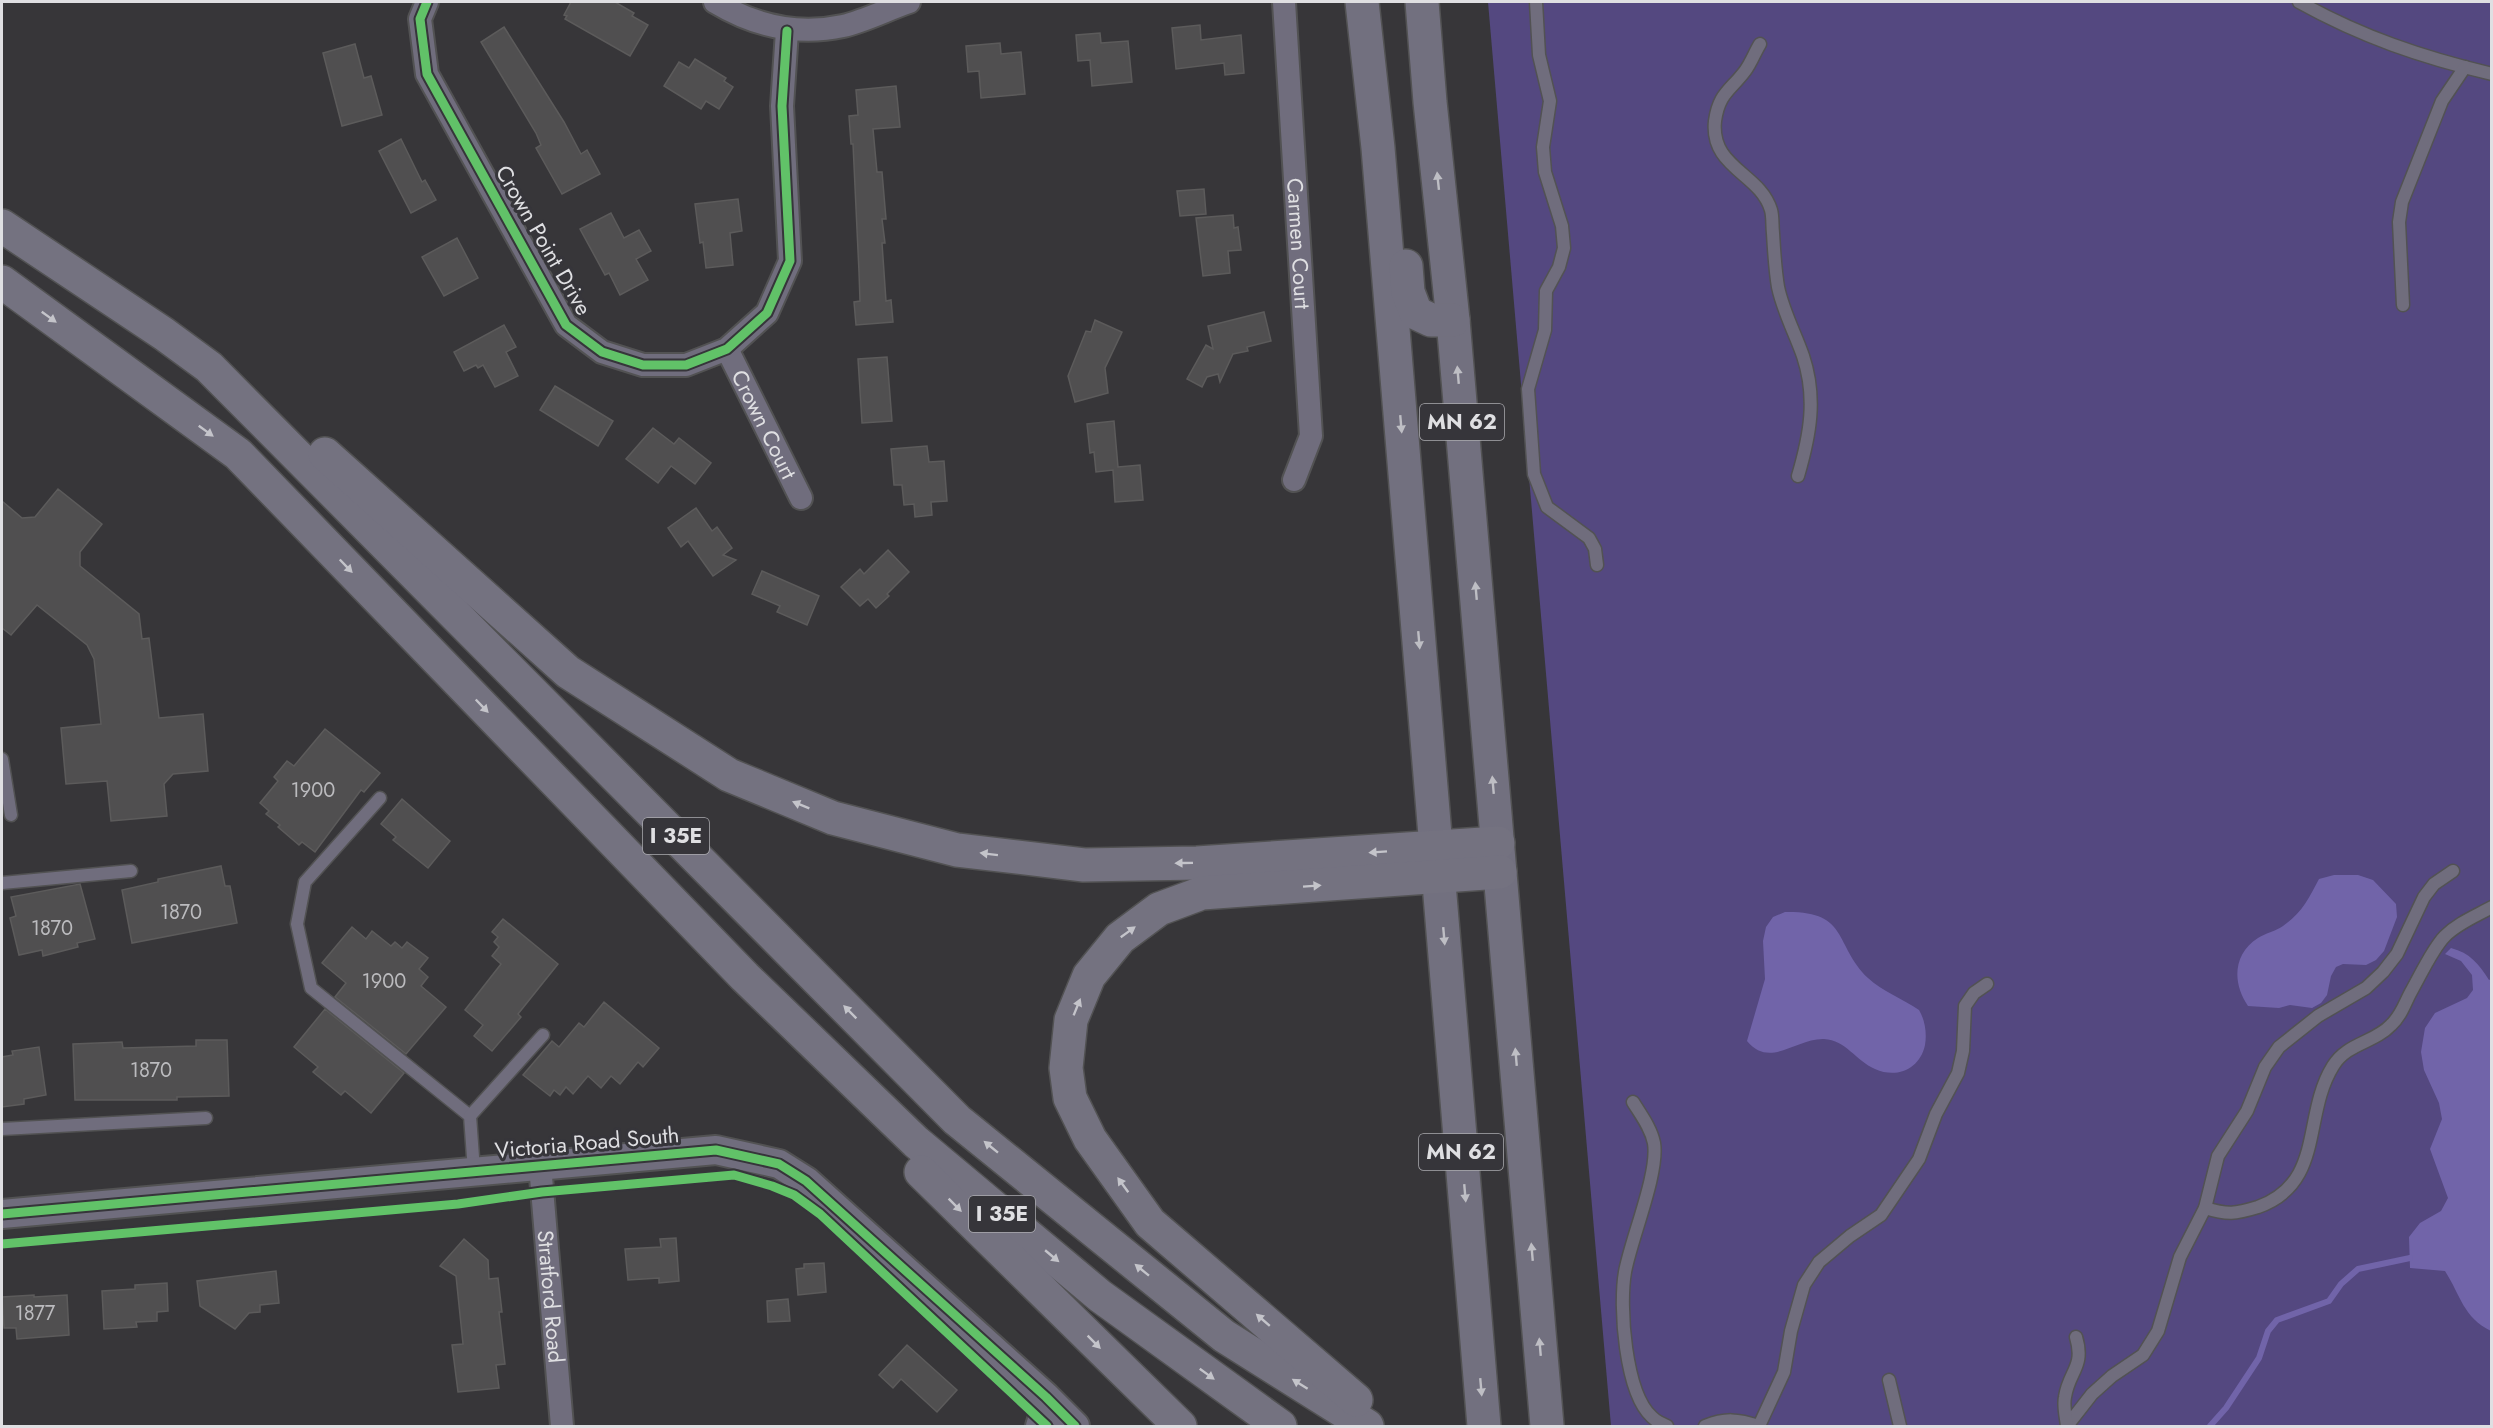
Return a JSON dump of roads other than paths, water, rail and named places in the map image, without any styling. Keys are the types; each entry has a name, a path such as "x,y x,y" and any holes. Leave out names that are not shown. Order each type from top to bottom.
{"highway":[{"name":"MN 62","path":"1362,2 1379,159 1484,1426"},
{"path":"1376,2 1393,123 1408,292 1412,304 1422,317 1431,321 1453,320"},
{"path":"1411,2 1430,102"},
{"name":"MN 62","path":"1422,2 1453,320 1547,1426"},
{"name":"I 35E","path":"2,226 155,328 209,367 957,1120 1224,1336 1367,1426"},
{"name":"I 35E","path":"2,282 238,454 745,977 916,1142 1100,1296 1280,1426"},
{"path":"209,367 306,438 568,672 729,775 833,818 957,850 1084,865 1438,863"},
{"path":"1387,1426 1150,1223 1090,1139 1070,1098 1066,1068 1071,1020 1089,976 1120,938 1159,909 1202,893 1438,863 1499,858"},
{"path":"745,977 863,1114 1180,1426"}],"street":[{"name":"Crown Point Drive","path":"427,2 420,19 427,74 566,325 602,352 643,366 686,365 727,349 767,313 790,261 782,106 787,31"},
{"path":"715,2 737,16 787,31 844,26 909,2"},
{"name":"Carmen Court","path":"1284,2 1311,436 1294,480"},
{"name":"Crown Court","path":"727,349 801,498"},
{"name":"Victoria Road South","path":"2,1214 716,1150 779,1164 807,1181 1046,1397 1075,1426"},
{"name":"Stratford Road","path":"540,1165 562,1426"},
{"path":"1037,1426 1046,1397"}],"lane":[{"path":"1536,2 1539,55 1550,102 1543,147 1545,172 1562,226 1564,248 1558,267 1546,291 1545,330 1528,388 1534,474 1546,507 1589,538 1597,565"},
{"path":"2299,2 2384,43 2432,59 2492,74"},
{"path":"1760,44 1745,71 1728,88 1720,102 1715,122 1716,143 1725,159 1762,192 1771,210 1778,288 1803,357 1811,393 1808,441 1798,476"},
{"path":"2403,305 2399,222 2402,202 2442,101 2464,67"},
{"path":"2,764 11,814"},
{"path":"380,798 305,882 297,924 311,988 471,1116"},
{"path":"2,883 131,871"},
{"path":"2067,1426 2092,1394 2112,1376 2144,1355 2158,1331 2180,1257 2205,1208 2218,1156 2247,1111 2265,1067 2279,1047 2318,1016 2366,988 2383,972 2397,954 2424,897 2434,884 2453,871"},
{"path":"2205,1208 2224,1214 2237,1214 2269,1202 2289,1189 2300,1176 2321,1092 2334,1063 2346,1050 2389,1028 2400,1016 2410,993 2443,938 2454,928 2492,907"},
{"path":"1705,1426 1721,1420 1738,1419 1759,1426 1784,1372 1791,1331 1804,1285 1819,1262 1850,1236 1881,1215 1919,1159 1936,1114 1958,1073 1964,1051 1965,1006 1974,993 1987,984"},
{"path":"474,1171 471,1116 543,1035"},
{"path":"1633,1102 1649,1129 1654,1145 1651,1173 1624,1273 1624,1324 1634,1388 1651,1416 1667,1426"},
{"path":"2,1129 206,1118"},
{"path":"2067,1426 2064,1400 2068,1384 2078,1365 2080,1352 2076,1338"},
{"path":"1889,1380 1900,1426"}],"waterway":[{"path":"2210,1426 2226,1408 2259,1358 2268,1331 2277,1320 2329,1301 2341,1284 2358,1269 2410,1258"}]}
